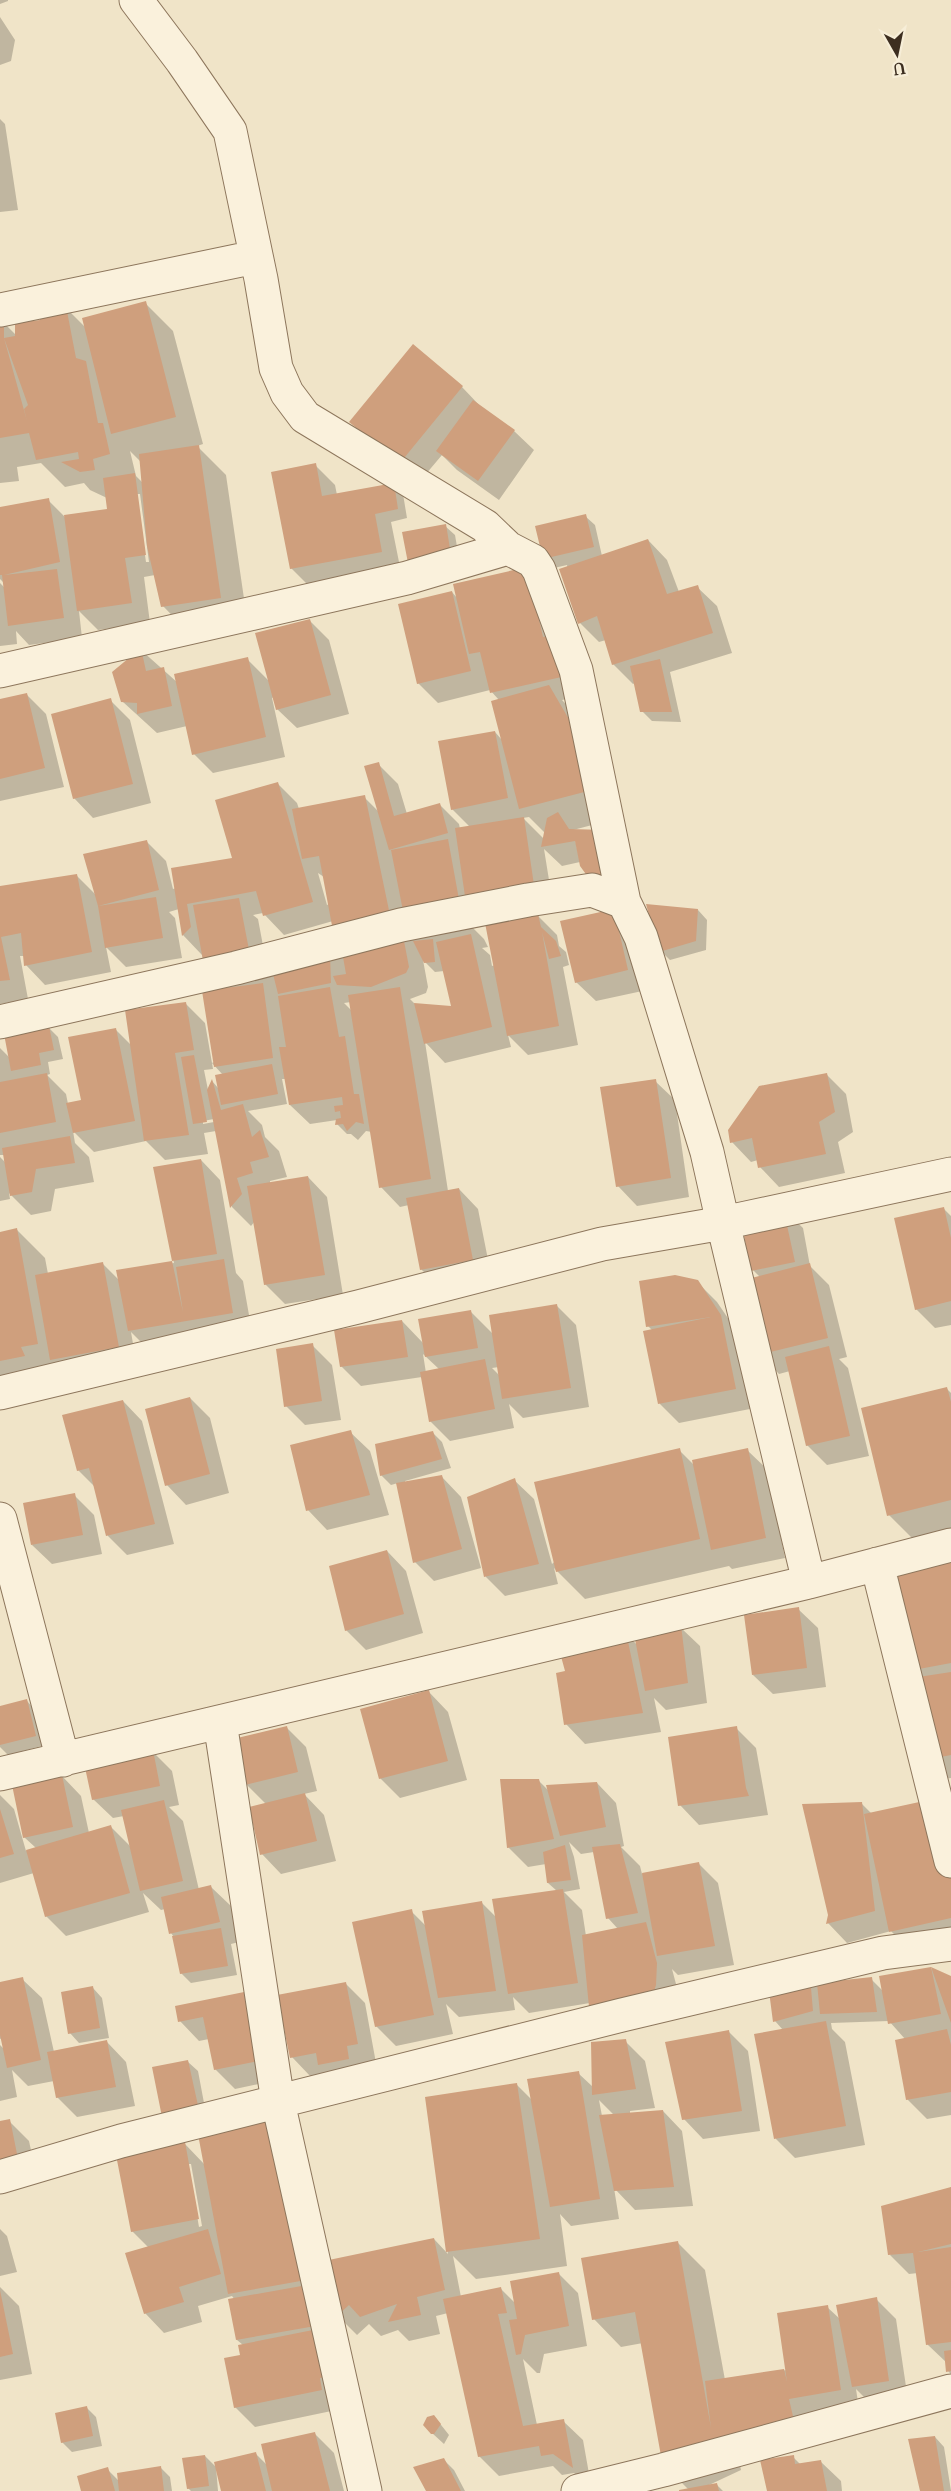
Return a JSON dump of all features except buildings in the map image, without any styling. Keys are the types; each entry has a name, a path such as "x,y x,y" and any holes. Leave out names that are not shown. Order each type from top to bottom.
{"street":[{"path":"136,0 182,61 230,131 276,368 287,393 305,417 485,526 508,548 533,561 539,570 576,670 624,902 641,938 706,1152 809,1582"},
{"path":"0,310 256,257"},
{"path":"0,671 406,578 508,548"},
{"path":"0,1022 236,968 401,925 482,909 592,890 624,902"},
{"path":"0,1393 358,1307 602,1244 723,1223 951,1174"},
{"path":"0,1518 63,1760"},
{"path":"0,1774 809,1582 951,1545"},
{"path":"878,1564 951,1861"},
{"path":"220,1722 278,2102 365,2491"},
{"path":"0,2176 121,2141 883,1953 951,1944"},
{"path":"578,2491 951,2391"}]}
